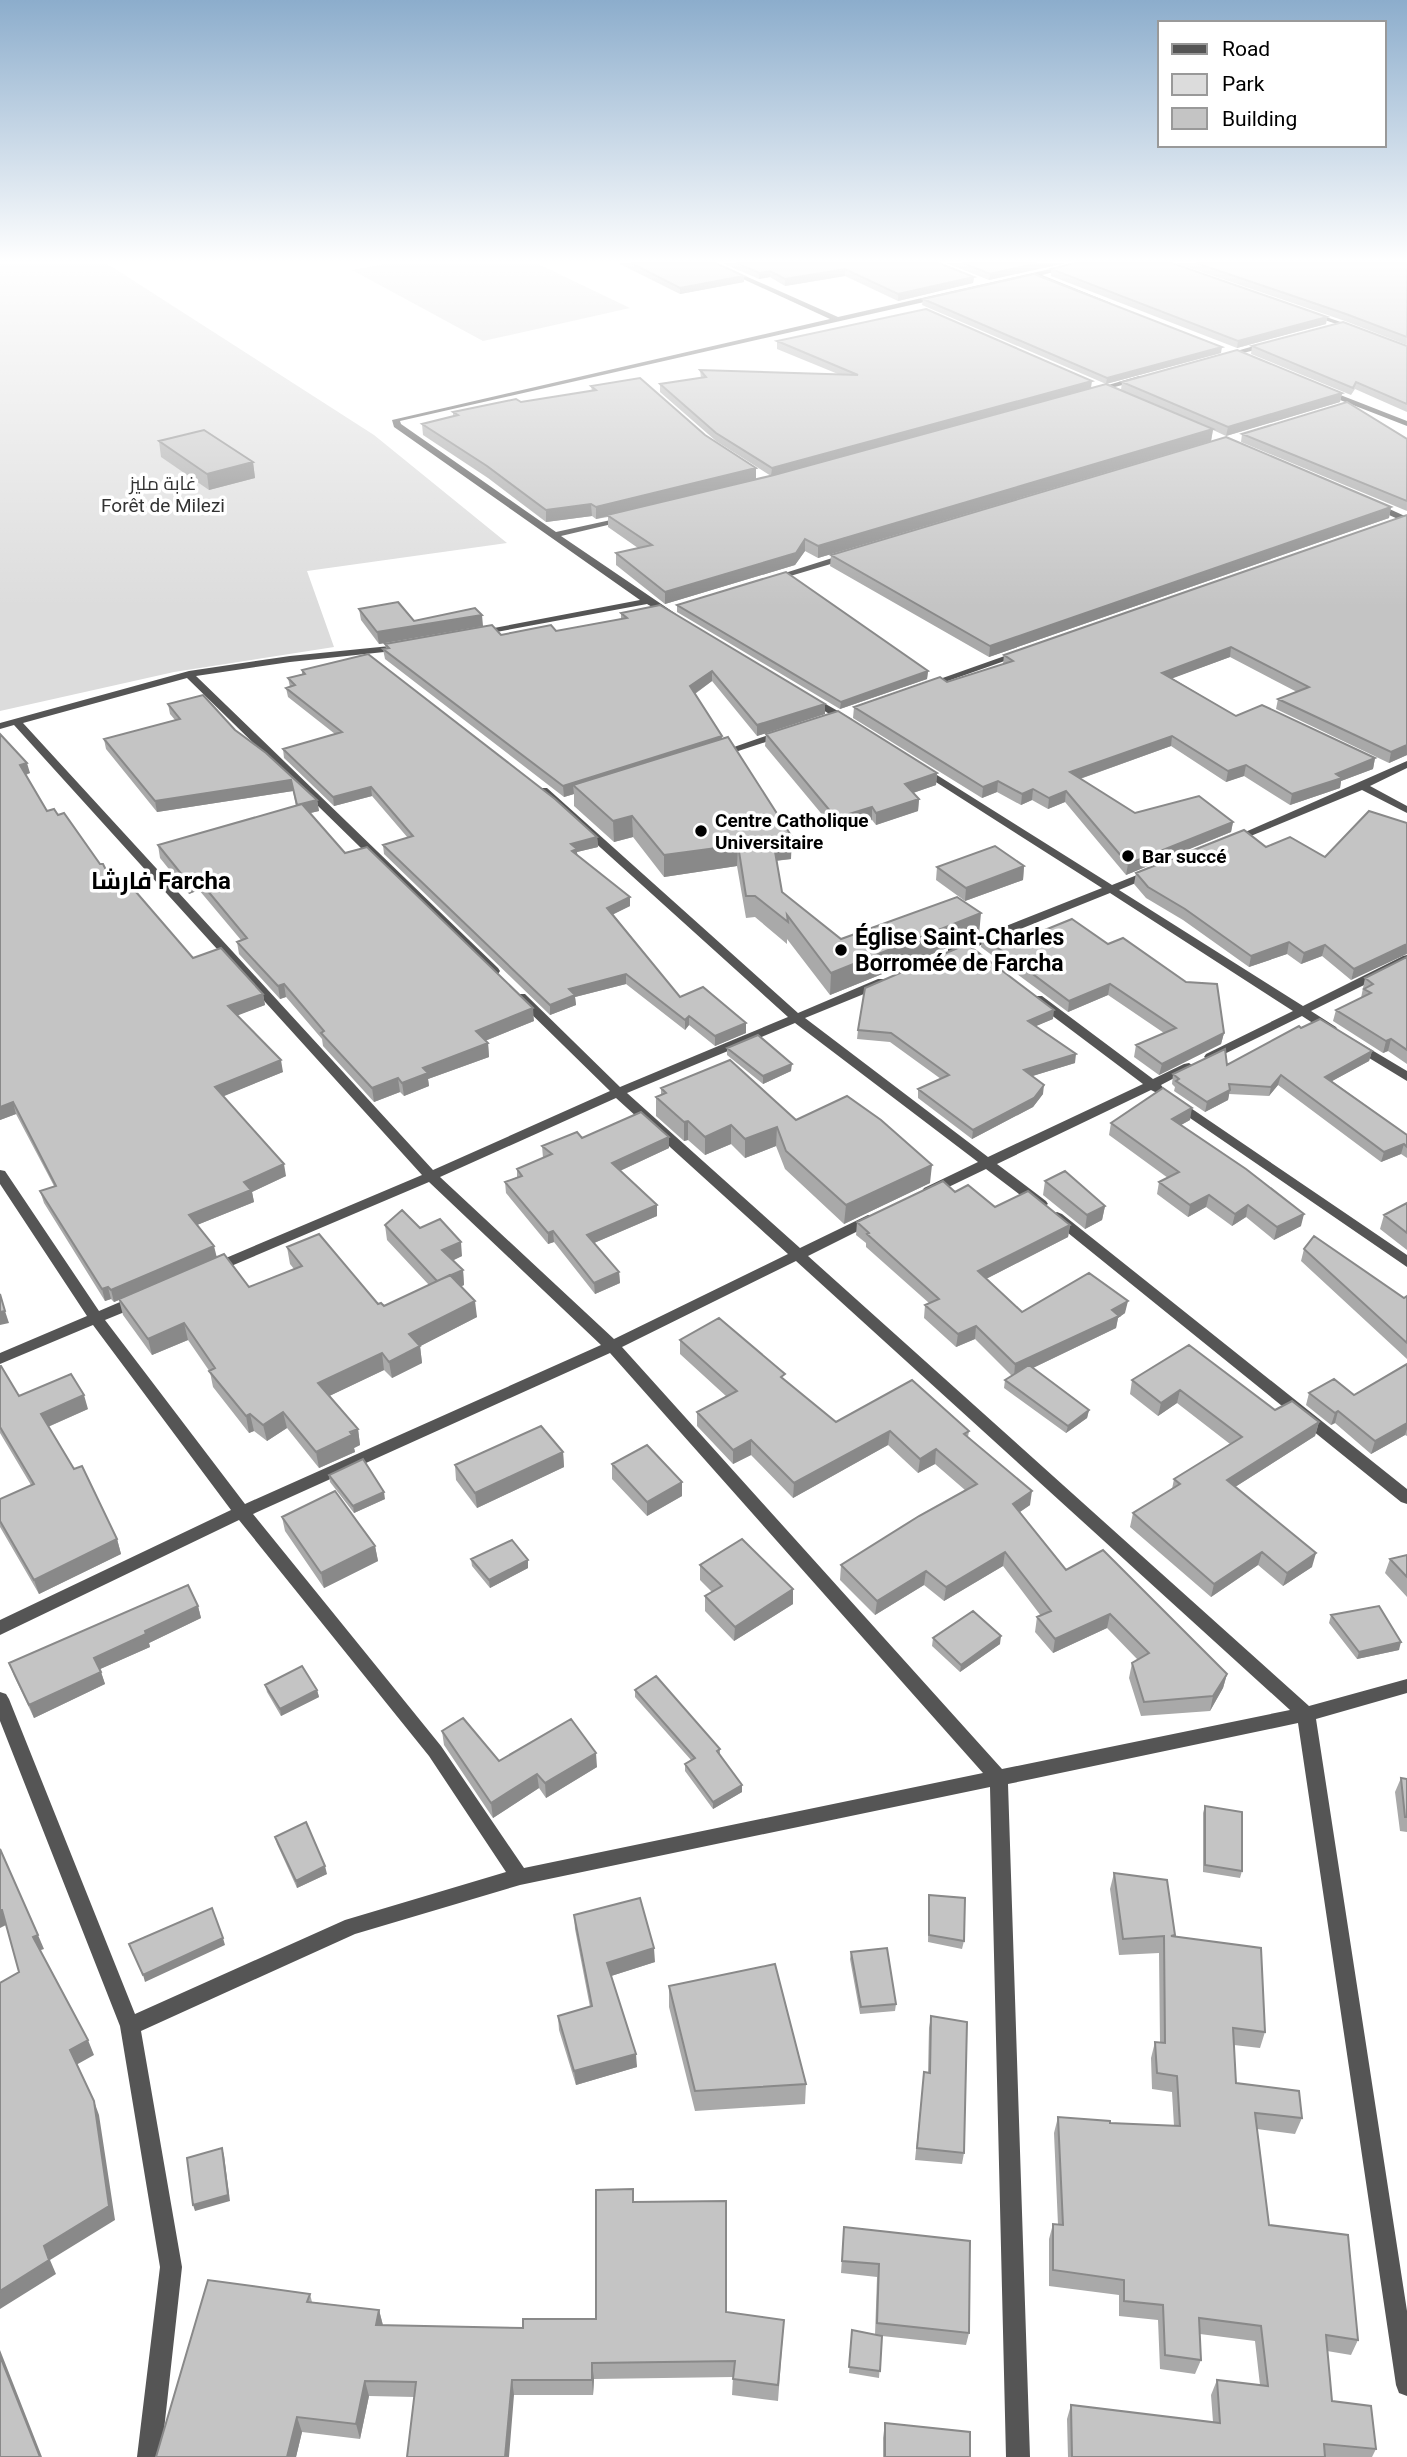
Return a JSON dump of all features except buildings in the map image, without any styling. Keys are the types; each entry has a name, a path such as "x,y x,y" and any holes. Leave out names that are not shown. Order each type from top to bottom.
{"street":[{"path":"575,378 396,420 397,425 648,601 677,617"},
{"path":"1088,388 1101,388 1141,378"},
{"path":"1101,388 1114,394"},
{"path":"1318,388 1407,424"},
{"path":"1340,407 1353,403"},
{"path":"1366,502 1406,518"},
{"path":"556,535 636,515"},
{"path":"1391,523 1406,518"},
{"path":"759,582 852,554"},
{"path":"471,635 648,601"},
{"path":"665,610 678,606"},
{"path":"0,726 189,674 290,659 370,656 411,646"},
{"path":"915,689 1030,650"},
{"path":"189,674 618,1092 1306,1714 1407,2385"},
{"path":"794,688 861,730"},
{"path":"825,720 851,711"},
{"path":"17,722 431,1177 612,1346 999,1779 1018,2457"},
{"path":"707,758 799,728"},
{"path":"907,759 1336,1033"},
{"path":"1224,843 1362,786 1407,764"},
{"path":"1380,765 1392,771"},
{"path":"528,779 568,802 798,1019 989,1163 1407,1498"},
{"path":"1362,786 1407,810"},
{"path":"943,955 973,949 1161,869"},
{"path":"917,1197 1153,1086 1407,959"},
{"path":"199,1274 431,1177 618,1092 798,1019 895,976"},
{"path":"1022,986 1153,1086 1407,1262"},
{"path":"1348,1040 1407,1077"},
{"path":"0,1174 96,1318 242,1512 435,1751 520,1877"},
{"path":"0,1628 242,1512 612,1346 881,1214"},
{"path":"0,1359 147,1296"},
{"path":"130,2026 352,1926 520,1877 1306,1714 1407,1686"},
{"path":"0,1699 130,2026 171,2267 149,2457"}],"green space":[{"name":"غابة مليز Forêt de Milezi","path":"0,378 285,378 374,435 507,543 307,571 334,647 174,672 0,711"}],"place":[{"name":"Centre Catholique Universitaire","path":"701,831"},
{"name":"Bar succé","path":"1128,856"},
{"name":"Église Saint-Charles Borromée de Farcha","path":"841,950"}],"district":[{"name":"فارشا Farcha","path":"161,881"}]}
